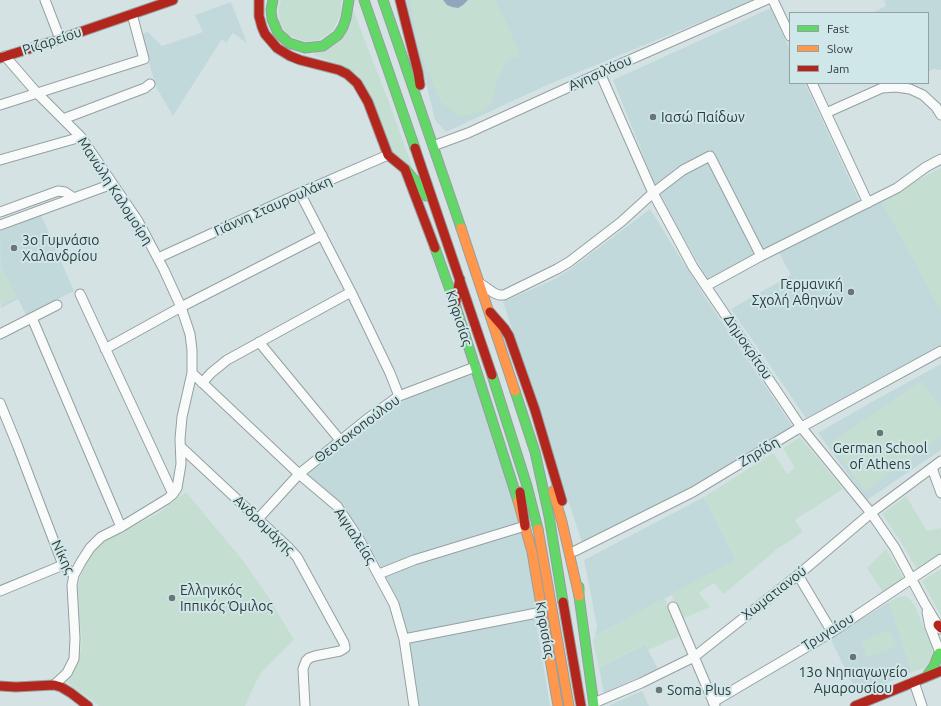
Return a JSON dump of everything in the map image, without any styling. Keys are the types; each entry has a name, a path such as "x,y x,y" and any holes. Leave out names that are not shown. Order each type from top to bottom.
{"main road":[{"name":"Ριζαρείου","path":"104,24 157,0"},
{"name":"Ριζαρείου","path":"2,57 60,39 173,0"},
{"name":"Κηφισίας","path":"259,0 259,16 262,27 265,34 277,48 300,60 339,70 347,74 357,83 368,102 388,155 405,169 455,304 504,455 525,526 532,552 558,706"},
{"path":"273,0 272,19 278,33 289,43 296,46 314,48 323,46 338,35 346,18 349,0"},
{"name":"Κηφισίας","path":"364,0 460,278 513,440 534,511 569,706"},
{"name":"Κηφισίας","path":"383,0 480,283 535,452 549,516 581,706"},
{"path":"400,0 418,72 422,114"},
{"path":"405,169 423,190 442,225"},
{"path":"455,304 460,278"},
{"name":"Κηφισίας","path":"489,312 507,332 512,343 555,476 575,551 579,572 579,596 594,704"},
{"path":"513,440 525,526"},
{"path":"535,452 549,478 556,500 579,596"},
{"path":"926,677 940,654"},
{"path":"855,706 941,671"},
{"path":"0,686 16,687 54,685 66,689 88,706"}],"street":[{"path":"45,0 60,39"},
{"name":"Αγησιλάου","path":"433,146 468,133 766,0"},
{"path":"773,0 789,34"},
{"path":"0,105 144,59 132,14"},
{"name":"Μανώλη Καλομοίρη","path":"2,57 81,137 97,159 112,184 138,221 158,258 181,307 190,334 192,373 182,417 179,482 173,494"},
{"name":"Δημοκρίτου","path":"600,73 653,193 693,267 801,427 871,512 895,548 925,604 940,628"},
{"path":"63,119 145,88 150,84"},
{"path":"812,84 868,203"},
{"path":"826,113 882,88 896,87 910,89 923,95 936,107 941,115"},
{"path":"0,160 81,137"},
{"name":"Γιάννη Σταυρουλάκη","path":"158,258 300,193 388,155"},
{"path":"480,283 494,293 504,295 557,270 621,222 653,193 683,170 710,156 761,256"},
{"path":"706,286 761,256 897,188 926,167 941,159"},
{"path":"0,225 112,184"},
{"path":"0,212 58,191 65,192 74,198"},
{"path":"300,193 351,292 390,373 399,396"},
{"path":"105,349 181,307 322,235"},
{"path":"202,383 211,373 227,360 351,292"},
{"path":"74,574 90,548 101,537 121,527 173,494 80,294"},
{"path":"0,334 57,305"},
{"path":"32,318 121,527"},
{"path":"259,342 340,440"},
{"name":"Ζηρίδη","path":"575,551 693,492 801,427 941,351"},
{"name":"Θεοτοκοπούλου","path":"258,519 298,474 340,440 399,396 475,367"},
{"name":"Αιγιαλείας","path":"192,373 298,474 337,506 359,539 394,604 404,639 414,706"},
{"name":"Νίκης","path":"0,403 63,565 74,574 72,591 76,638 74,659 68,673 54,685"},
{"name":"Ανδρομάχης","path":"181,447 297,557 344,643 345,648 340,651 309,658 306,661 304,669 305,706"},
{"name":"Χωματιανού","path":"594,704 694,657 798,575 871,512 941,461"},
{"path":"932,468 941,493"},
{"path":"379,574 414,560 525,526"},
{"name":"Τρυγαίου","path":"714,704 832,632 941,559"},
{"path":"0,592 63,565"},
{"path":"798,575 832,632"},
{"name":"Δημοκρίτου","path":"925,604 930,627 940,654"},
{"path":"673,607 714,704"},
{"path":"404,639 542,612"},
{"path":"914,682 922,706"}],"shaded area":[{"path":"406,0 754,0 547,85 446,132 435,120"},
{"path":"884,0 941,0 941,70 934,69 929,71 929,12 873,12 886,6"},
{"path":"231,2 247,43 233,33 226,43 222,39 173,116 156,87 141,34 148,32 162,46 203,32 195,15"},
{"path":"771,8 789,48 789,84 805,84 860,202 708,280 660,197 613,80"},
{"name":"Γερμανική Σχολή Αθηνών","path":"941,168 941,346 806,418 731,309 791,275 779,253"},
{"path":"650,209 705,297 793,427 702,482 582,543 503,302 555,279 572,268"},
{"path":"41,215 74,291 26,315 18,299 1,308 0,231"},
{"name":"German School of Athens","path":"941,364 941,450 867,500 818,433"},
{"path":"474,370 522,532 534,587 536,620 550,706 416,706 396,603 381,567 355,525 339,506 302,474 368,423 413,395"},
{"path":"704,497 736,560 595,636 597,626 584,560"},
{"path":"889,602 912,672 858,695 830,638"},
{"path":"645,644 658,669 604,693 599,668"},
{"path":"642,691 649,706 608,706"}],"green space":[{"path":"281,0 342,0 340,16 333,30 321,39 307,42 288,35 280,23 278,10"},
{"path":"410,0 495,0 520,56 508,59 498,78 491,105 479,112 460,117 440,101 422,56 417,39"},
{"path":"353,10 389,102 416,177 389,150 370,96 358,75 338,64 314,55"},
{"path":"941,169 941,311 881,201"},
{"path":"3,268 17,297 1,305 0,270"},
{"name":"German School of Athens","path":"922,381 941,408 941,436 865,491 830,443"},
{"path":"800,437 843,489 795,520 803,532 776,550 724,594 714,583 699,593 710,607 682,619 671,594 736,560 704,497 773,453 787,474 795,468 783,448"},
{"name":"Ελληνικός Ιππικός Όμιλος","path":"186,492 244,562 267,595 294,640 261,673 245,706 99,706 67,682 81,650 82,637 76,594 83,568 88,559 101,543 159,513"},
{"path":"906,496 927,531 941,528 941,558 918,571 882,514"},
{"path":"886,549 905,580 884,594 867,568"},
{"path":"941,569 941,616 922,581"},
{"path":"904,596 909,598 916,608 932,647 932,656 929,663 924,668 912,672 889,602 898,597"},
{"path":"665,598 680,636 648,650 644,644 599,668 593,642 595,636"},
{"path":"890,630 897,646 867,658 861,642"}],"water":[{"path":"443,0 468,0 458,8 447,5"}],"traffic: fast":[{"path":"273,0 271,10 272,19 278,33 289,43 305,48 323,46 338,35 346,18 349,0"},
{"path":"364,0 415,148"},
{"path":"383,0 461,228"},
{"path":"405,169 426,196"},
{"path":"435,248 455,304 518,501"},
{"path":"492,375 527,486 538,529"},
{"path":"515,391 535,452 549,516 563,602"},
{"path":"579,587 594,706"},
{"path":"926,677 934,666 939,653"}],"traffic: slow":[{"path":"461,228 515,391"},
{"path":"553,491 562,522 579,596"},
{"path":"518,501 532,552 558,706"},
{"path":"538,529 569,706"}],"traffic: jam":[{"path":"0,58 173,0"},
{"path":"259,0 259,16 262,27 265,34 277,48 300,60 339,70 347,74 357,83 368,102 388,155 405,169 435,248"},
{"path":"400,0 420,85"},
{"path":"415,148 492,375"},
{"path":"455,304 460,279"},
{"path":"490,312 509,336 535,410 562,501"},
{"path":"520,492 525,526"},
{"path":"563,602 581,706"},
{"path":"938,625 941,628"},
{"path":"855,706 941,671"},
{"path":"0,686 16,687 54,685 71,693 88,706"}],"place":[{"name":"Ιασώ Παίδων","path":"653,117"},
{"name":"3ο Γυμνάσιο Χαλανδρίου","path":"14,248"},
{"name":"Γερμανική Σχολή Αθηνών","path":"851,292"},
{"name":"German School of Athens","path":"880,433"},
{"name":"Ελληνικός Ιππικός Όμιλος","path":"172,598"},
{"name":"13ο Νηπιαγωγείο Αμαρουσίου","path":"853,657"},
{"name":"Soma Plus","path":"659,690"}]}
